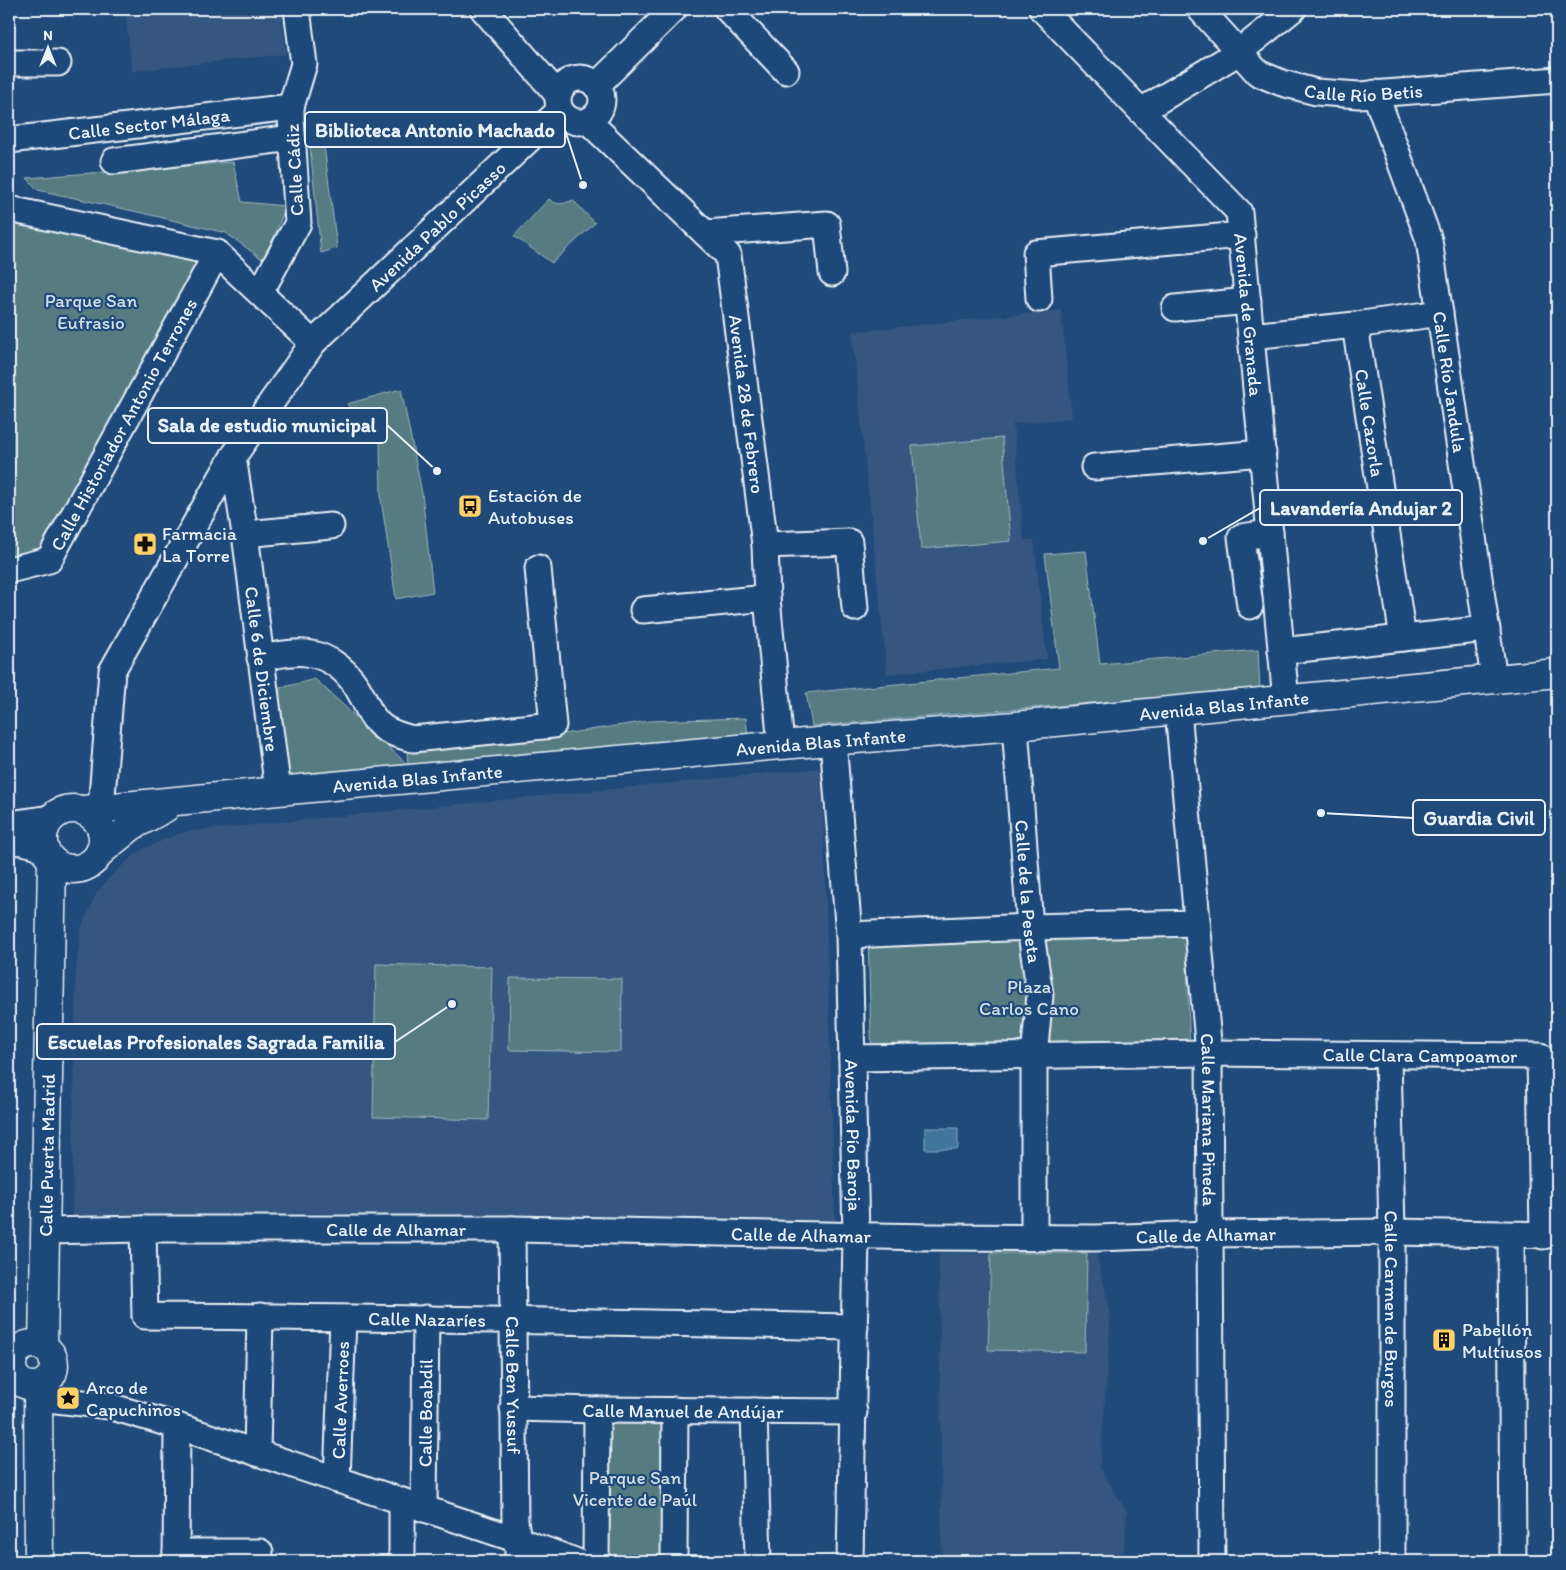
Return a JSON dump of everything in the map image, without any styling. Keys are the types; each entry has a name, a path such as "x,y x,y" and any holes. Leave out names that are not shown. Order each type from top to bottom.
{"main road":[{"name":"Avenida Blas Infante","path":"92,810 781,745 1015,726 1557,673"},
{"name":"Calle Puerta Madrid","path":"52,934 62,902 70,886 92,860 132,826 178,801"},
{"path":"67,809 92,810 93,816 101,827 103,838 92,860 67,868 48,854 43,832 46,825 51,818 67,809"},
{"name":"Calle Puerta Madrid","path":"43,1346 52,934 48,854"},
{"path":"38,1392 21,1383 10,1368 13,1357 20,1348 31,1344 43,1346 51,1353 55,1368 48,1382 38,1392 39,1561"}],"street":[{"path":"283,9 285,26 301,41"},
{"name":"Calle Cádiz","path":"260,293 298,224 291,107 304,64 297,9"},
{"path":"483,9 556,107 569,119 575,122 588,120 598,112 602,98 596,86 585,79 571,80 566,84 556,107"},
{"path":"596,86 674,9"},
{"path":"727,9 786,72"},
{"name":"Avenida de Granada","path":"1042,9 1239,212 1286,700"},
{"name":"Calle Río Betis","path":"1200,9 1258,74 1316,92 1359,95 1557,80"},
{"path":"1141,112 1239,52 1293,9"},
{"path":"9,63 58,63"},
{"name":"Calle Río Jandula","path":"1375,93 1429,240 1494,680"},
{"name":"Calle Sector Málaga","path":"9,140 291,107"},
{"name":"Avenida Pablo Picasso","path":"92,810 112,671 233,457 313,343 556,107"},
{"name":"Avenida 28 de Febrero","path":"588,120 728,255 765,545 767,598 781,745"},
{"path":"114,161 292,138"},
{"path":"9,209 217,253 313,343"},
{"path":"705,233 827,224 832,273"},
{"path":"1040,299 1036,253 1242,234"},
{"name":"Calle Historiador Antonio Terrones","path":"9,570 49,560 217,253"},
{"path":"1175,308 1248,301"},
{"path":"1251,336 1355,325 1440,313"},
{"name":"Calle Cazorla","path":"1355,325 1403,638"},
{"path":"1094,467 1263,453"},
{"name":"Calle 6 de Diciembre","path":"233,457 245,534 278,791"},
{"path":"245,534 331,526"},
{"path":"1250,606 1241,536 1270,533"},
{"path":"765,545 849,542 855,608"},
{"path":"260,658 305,653 322,656 338,665 355,684 369,713 379,725 400,736 413,739 553,725 538,568"},
{"path":"643,610 767,598"},
{"path":"1282,651 1487,629"},
{"name":"Calle Mariana Pineda","path":"1178,710 1210,1053 1212,1561"},
{"name":"Calle de la Peseta","path":"1015,726 1030,927 1040,995 1034,1056 1034,1237"},
{"name":"Avenida Pío Baroja","path":"833,741 849,935 856,1236 850,1561"},
{"path":"9,823 51,818"},
{"path":"9,841 23,842 48,854"},
{"path":"849,935 1030,927 1197,923"},
{"name":"Calle Clara Campoamor","path":"852,1058 1210,1053 1540,1056 1550,1236"},
{"name":"Calle Carmen de Burgos","path":"1388,1056 1392,1232 1392,1561"},
{"name":"Calle de Alhamar","path":"45,1231 143,1229 512,1229 856,1236 1096,1238 1210,1234 1392,1232 1550,1236"},
{"name":"Calle Nazaríes","path":"143,1229 146,1316 514,1319 855,1327"},
{"name":"Calle Ben Yussuf","path":"512,1229 515,1521 518,1550"},
{"path":"1511,1235 1513,1561"},
{"path":"257,1452 260,1316"},
{"name":"Calle Boabdil","path":"402,1561 413,1505 426,1318"},
{"name":"Calle Averroes","path":"337,1480 343,1319"},
{"path":"38,1392 109,1406 177,1426 413,1505 518,1550 575,1561"},
{"name":"Calle Manuel de Andújar","path":"513,1408 854,1412"},
{"path":"596,1561 597,1410"},
{"path":"674,1410 676,1467 674,1561"},
{"path":"754,1411 758,1561"},
{"path":"177,1426 176,1556 260,1552"}],"shaded area":[{"path":"125,9 281,9 286,54 132,71"},
{"path":"1061,310 1072,418 1013,424 1024,540 1034,540 1047,659 887,674 852,332"},
{"path":"822,768 835,1221 307,1213 72,1219 76,967 81,928 97,892 115,872 139,851 189,831"},
{"path":"925,1128 958,1128 958,1149 925,1149"},
{"path":"939,1253 1096,1253 1109,1306 1110,1329 1100,1468 1127,1512 1123,1561 942,1561"}],"green space":[{"path":"308,129 322,129 337,248 321,253"},
{"path":"233,162 242,202 286,206 274,237 262,259 226,233 38,190 27,178"},
{"path":"549,199 561,204 573,200 595,223 552,263 514,236"},
{"name":"Parque San Eufrasio","path":"9,209 217,253 49,560 9,570"},
{"path":"401,389 422,493 433,592 396,599 381,499 380,440 347,404"},
{"path":"1002,438 1011,541 921,549 912,446"},
{"path":"1086,551 1100,664 1258,650 1260,689 812,726 806,693 1059,668 1045,554"},
{"path":"315,679 408,765 407,751 556,735 649,721 746,718 748,737 284,782 278,715 280,688"},
{"name":"Plaza Carlos Cano","path":"1186,928 1190,1057 872,1066 868,938"},
{"path":"376,964 492,967 488,1120 373,1117"},
{"path":"510,978 622,979 621,1052 509,1050"},
{"path":"991,1253 1087,1253 1085,1352 988,1350"},
{"name":"Parque San Vicente de Paúl","path":"606,1423 666,1423 665,1561 606,1561"}],"place":[{"name":"Biblioteca Antonio Machado","path":"583,185"},
{"name":"Sala de estudio municipal","path":"437,471"},
{"name":"Estación de Autobuses","path":"470,506"},
{"name":"Lavandería Andujar 2","path":"1203,541"},
{"name":"Farmacia La Torre","path":"145,544"},
{"name":"Guardia Civil","path":"1321,813"},
{"name":"Escuelas Profesionales Sagrada Familia","path":"452,1004"},
{"name":"Pabellón Multiusos","path":"1444,1340"},
{"name":"Arco de Capuchinos","path":"68,1398"}]}
